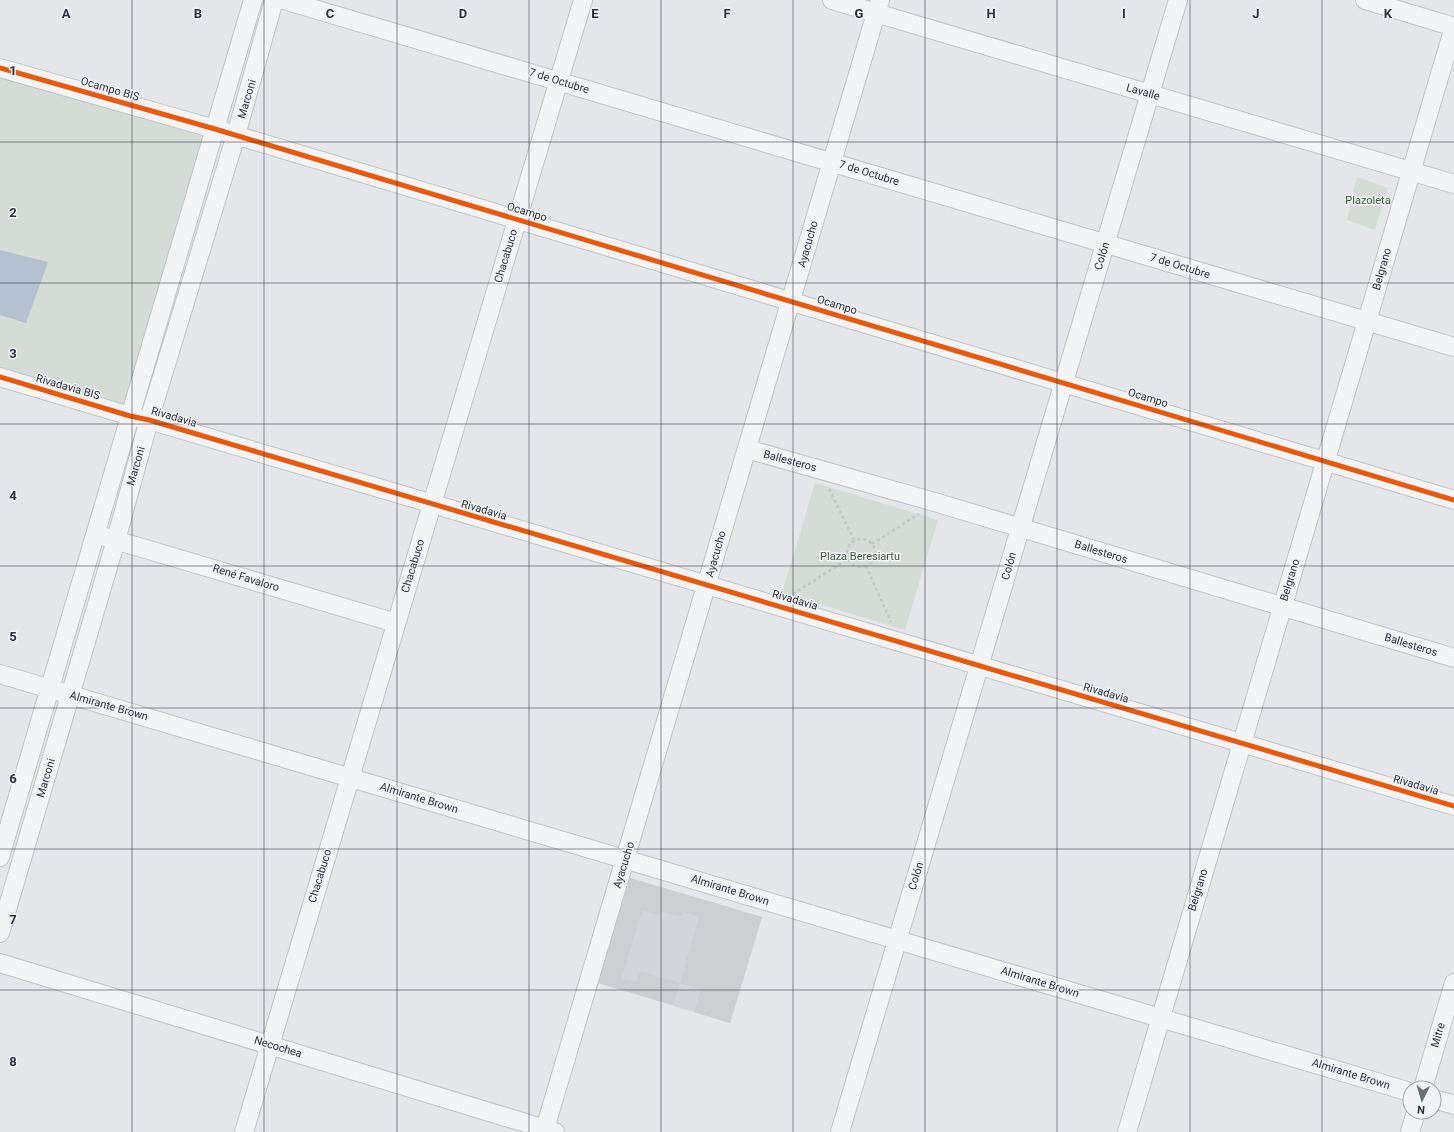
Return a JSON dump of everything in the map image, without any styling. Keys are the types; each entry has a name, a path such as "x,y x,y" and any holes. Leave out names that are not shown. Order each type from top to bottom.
{"street":[{"name":"Marconi","path":"0,857 253,0"},
{"name":"Marconi","path":"0,933 116,540 149,420 236,135 274,0"},
{"name":"7 de Octubre","path":"284,0 1454,347"},
{"name":"Chacabuco","path":"244,1132 583,0"},
{"name":"Lavalle","path":"832,0 878,6 1150,94 1454,184"},
{"name":"Colón","path":"840,1132 1178,0"},
{"path":"1365,0 1454,27"},
{"name":"Ayacucho","path":"548,1131 625,859 878,6"},
{"name":"Belgrano","path":"1126,1132 1454,27"},
{"name":"Ocampo BIS","path":"0,68 215,129"},
{"name":"Ocampo","path":"215,129 1454,500"},
{"name":"Rivadavia BIS","path":"0,377 130,416"},
{"name":"Rivadavia","path":"130,416 149,420 432,505 899,641 1454,806"},
{"name":"Ballesteros","path":"747,449 938,502 1454,658"},
{"name":"René Favaloro","path":"96,534 396,623"},
{"name":"Almirante Brown","path":"0,674 1402,1090"},
{"name":"Necochea","path":"0,963 548,1131"},
{"name":"Mitre","path":"1425,1080 1454,983"},
{"path":"1442,1101 1454,1105"},
{"path":"1410,1132 1414,1120"}],"path":[{"path":"819,469 854,540"},
{"path":"872,544 938,502"},
{"path":"864,539 872,544 875,556 870,564 858,567 850,562 848,559 847,550 854,540 864,539"},
{"path":"776,605 848,559"},
{"path":"866,566 899,641"}],"shaded area":[{"path":"630,878 762,917 730,1023 598,983"}],"green space":[{"path":"0,68 215,129 130,416 0,377"},
{"name":"Plazoleta","path":"1357,177 1388,188 1375,230 1347,220"},
{"name":"Plaza Beresiartu","path":"815,483 938,520 905,630 782,593"}],"water":[{"path":"0,250 48,262 26,323 0,315"}],"building":[{"path":"630,878 762,917 730,1023 694,1012 701,989 680,983 673,1005 598,983","holes":["642,910 659,915 660,911 682,917 683,912 699,917 680,983 639,971 636,982 622,978"]}],"cycle path":[{"path":"0,68 215,129 1454,500"},
{"path":"0,377 1454,806"}]}
